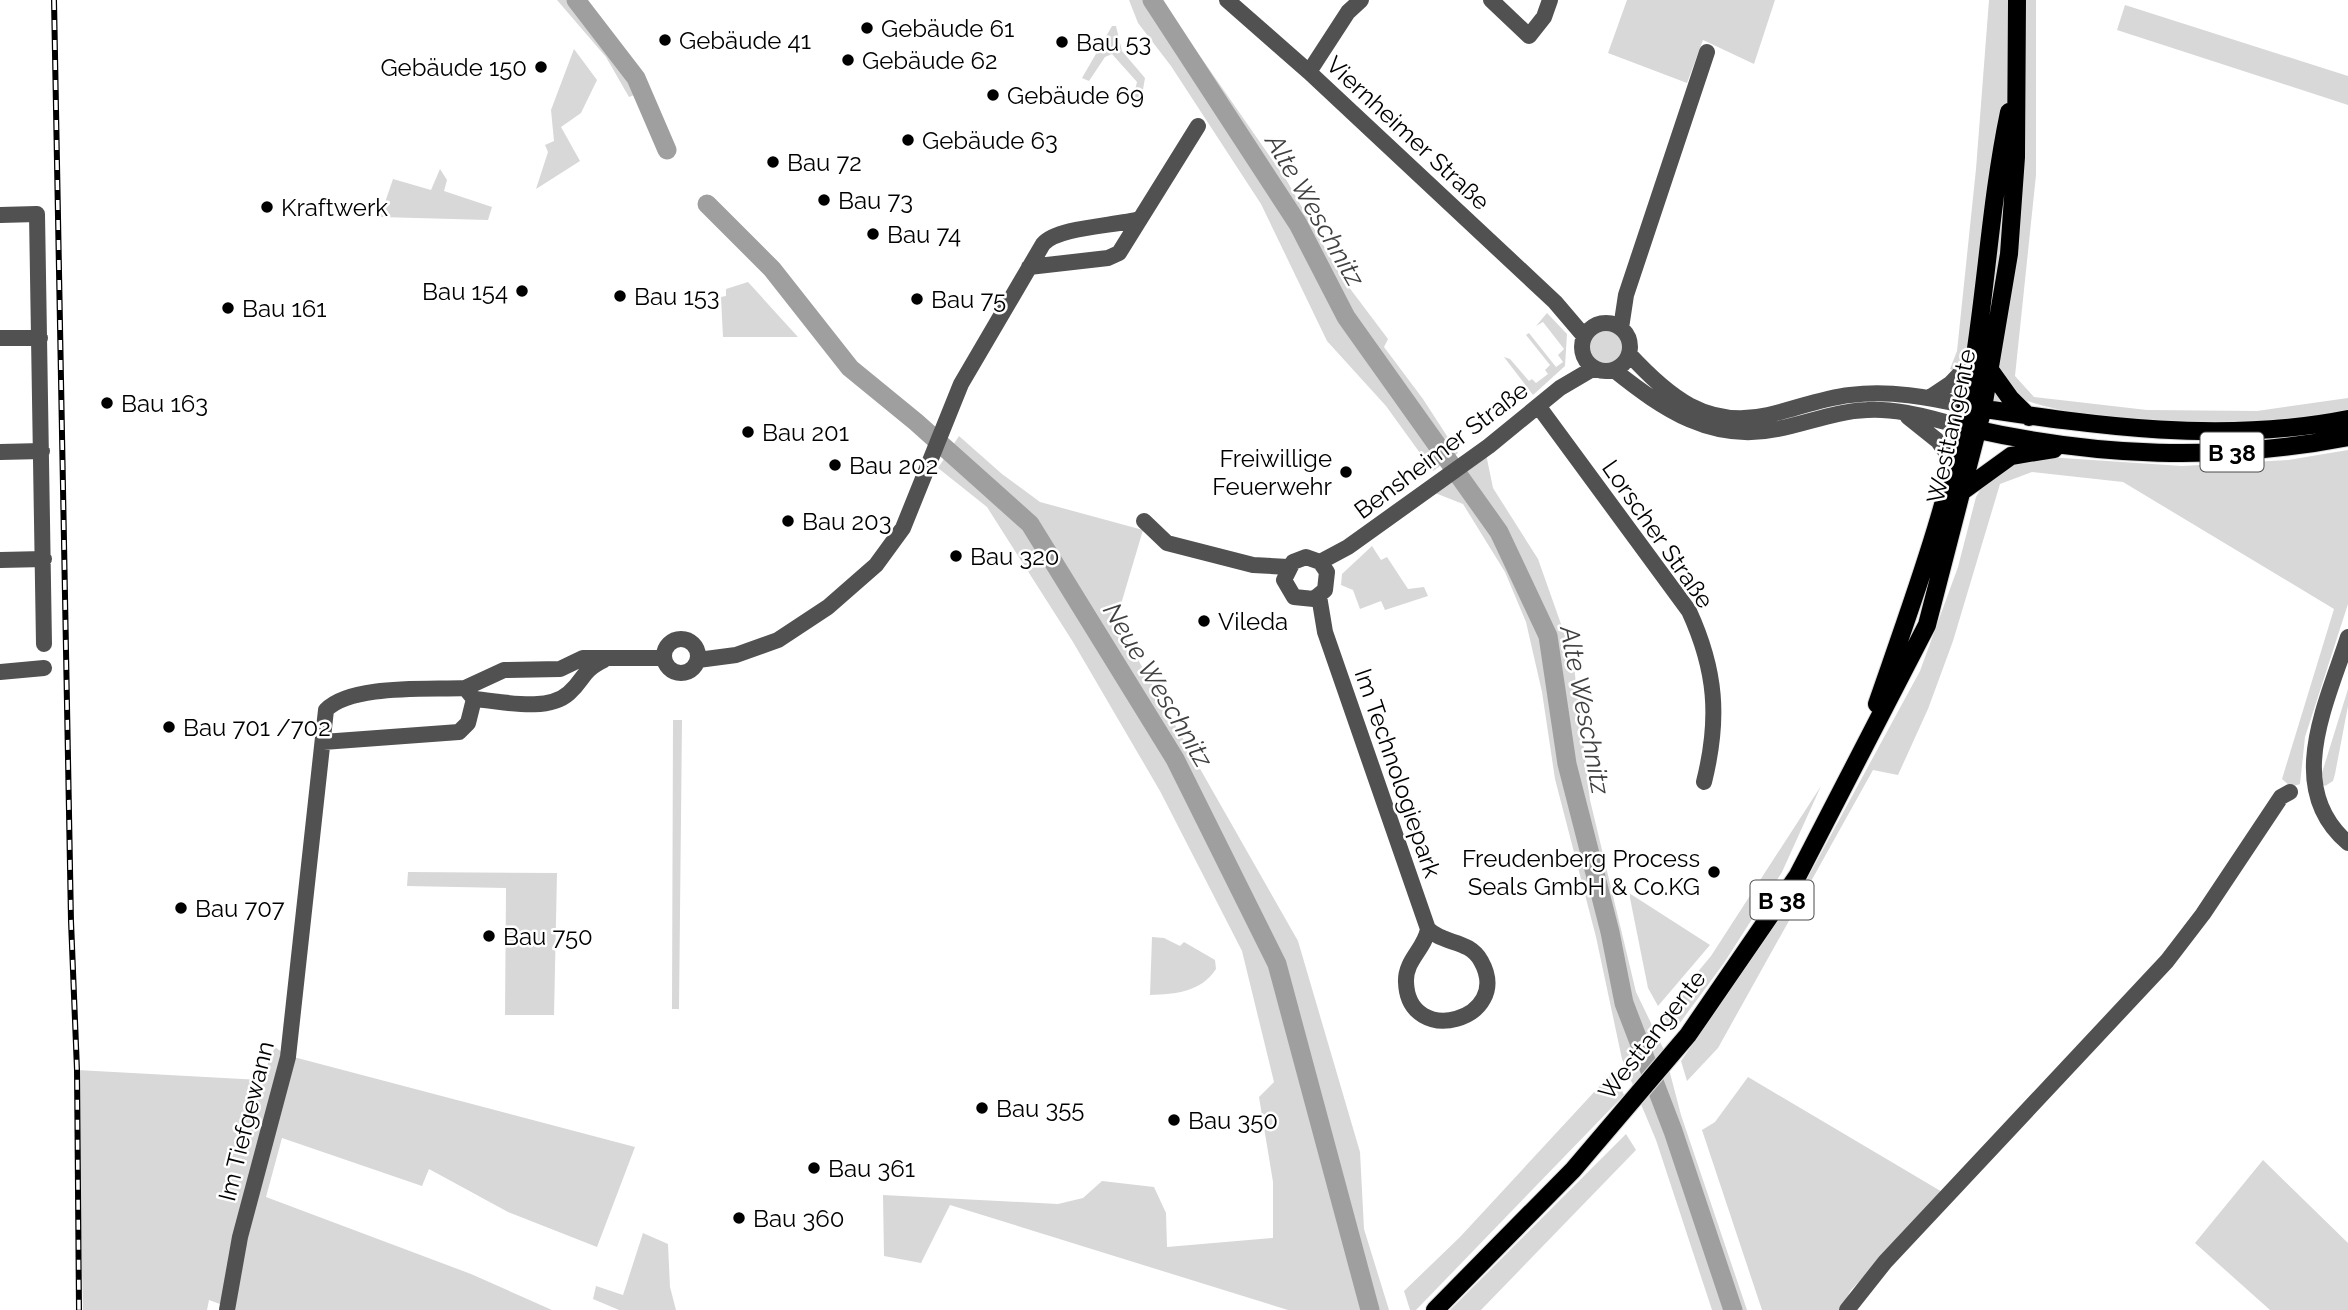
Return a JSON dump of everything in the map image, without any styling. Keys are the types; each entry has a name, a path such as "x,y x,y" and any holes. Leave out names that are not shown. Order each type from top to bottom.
{"main road":[{"name":"Westtangente","path":"1435,1310 1618,1120 1688,1035 1798,875 1927,625 1964,490 1970,428 1975,407 1990,370 2013,206 2017,0"},
{"name":"Westtangente","path":"1975,407 1975,358 1998,173 2014,88"},
{"path":"1990,370 2010,398 2029,417"},
{"name":"B 38","path":"1975,407 2029,417 2207,432 2279,429 2348,419"},
{"name":"Westtangente","path":"1860,755 1918,590 1953,462 1970,428"},
{"name":"B 38","path":"1970,428 2061,447 2165,454 2234,452 2348,437"},
{"name":"B 38","path":"1964,490 2011,456 2061,447"}],"street":[{"name":"Viernheimer Straße","path":"1227,0 1309,72 1555,302 1602,328"},
{"path":"1309,72 1348,12 1361,0"},
{"path":"1491,0 1529,36 1544,17 1549,0"},
{"path":"1707,52 1626,295 1602,328 1589,363 1614,370 1665,409 1701,426 1725,432 1761,432 1849,411 1903,413 1970,428"},
{"path":"1029,267 1115,256 1198,126"},
{"path":"0,215 37,214 44,644"},
{"path":"698,660 736,655 778,640 821,612 876,565 903,528 961,384 1043,244 1054,233 1113,226 1140,219"},
{"path":"1602,328 1630,340 1629,354 1614,370"},
{"path":"0,338 40,338"},
{"path":"1629,354 1671,396 1716,415 1739,418 1766,416 1850,395 1892,393 1975,407"},
{"path":"1929,398 1950,384 1975,358"},
{"name":"Bensheimer Straße","path":"1286,573 1306,557 1323,567 1539,407 1589,363"},
{"name":"Lorscher Straße","path":"1539,407 1689,611 1704,643 1712,674 1715,707 1704,782"},
{"path":"1903,413 1938,441 1953,462"},
{"path":"0,452 42,451"},
{"path":"1144,521 1167,543 1286,573 1289,593 1313,598 1328,581 1323,567"},
{"path":"0,560 44,559"},
{"name":"Im Technologiepark","path":"1313,598 1428,929"},
{"path":"2348,637 2320,723 2312,772 2321,811 2336,833 2348,843"},
{"path":"682,638 695,646 698,660 693,669 683,673 673,671 664,659 667,646 682,638"},
{"path":"469,693 504,670 560,669 583,658 664,659"},
{"path":"469,693 550,702 566,695 582,674 604,660"},
{"path":"0,672 44,668"},
{"name":"Im Tiefgewann","path":"227,1310 240,1237 288,1057 326,710 334,702 364,693 469,693"},
{"path":"323,742 459,732 468,723 469,693"},
{"path":"1847,1310 1885,1262 2167,961 2203,914 2281,796 2290,792"},
{"path":"1428,929 1439,939 1458,942 1471,949 1485,969 1484,996 1475,1010 1461,1018 1433,1019 1419,1011 1409,997 1406,986 1408,970 1425,944 1428,929"}],"shaded area":[{"path":"557,0 570,0 573,3 613,54 637,94 629,97 606,57"},
{"path":"1129,0 1161,0 1287,181 1342,278 1388,339 1384,347 1423,399 1458,453 1433,471 1386,406 1327,341 1261,204 1171,66 1138,23"},
{"path":"1627,0 1775,0 1754,64 1703,40 1687,83 1608,53"},
{"path":"1989,0 2036,0 2036,175 2015,376 2034,397 2147,410 2257,411 2348,398 2348,414 2303,420 2224,423 2125,420 2060,410 1997,390 2010,405 1993,402 1996,389 1950,369 1957,351 1976,169"},
{"path":"2125,5 2348,76 2348,105 2117,30"},
{"path":"1112,26 1116,26 1122,51 1145,78 1142,95 1132,102 1137,82 1112,54 1105,57 1089,81 1082,78"},
{"path":"574,49 597,80 581,113 561,127 580,161 536,189 548,152 545,145 554,141 551,110"},
{"path":"440,169 447,180 444,191 492,207 488,220 380,217 393,179 431,190"},
{"path":"748,282 798,337 723,337 721,297 726,296 726,289"},
{"path":"1547,313 1567,334 1565,366 1533,395 1504,357 1510,359 1529,381 1532,379 1536,383 1548,374 1545,370 1550,365 1526,335 1529,333 1556,367 1563,362 1558,355 1564,349 1543,322 1536,326"},
{"path":"1606,330 1619,335 1624,348 1619,361 1606,366 1593,361 1588,348 1593,335"},
{"path":"959,436 1002,474 1040,502 1143,530 1116,621 1298,941 1360,1152 1364,1229 1389,1310 1288,1310 950,1205 921,1263 884,1256 883,1195 1058,1204 1083,1198 1102,1181 1154,1187 1166,1213 1167,1247 1273,1238 1273,1182 1259,1097 1274,1082 1242,951 1160,791 1073,642 987,507 938,468"},
{"path":"2348,450 2348,604 2305,737 2300,784 2291,787 2282,779 2334,609 2123,482 2032,472 2000,484 1953,641 1928,709 1898,775 1873,770 1718,1048 1687,1081 1681,1061 1807,879 1920,671 1958,567 1976,497 1986,480 2001,466 2032,456 2182,466 2288,460"},
{"path":"1486,454 1493,488 1538,559 1573,658 1590,800 1636,992 1664,1050 1681,1115 1747,1310 1712,1310 1656,1140 1622,1059 1596,937 1555,779 1542,692 1526,622 1505,572 1463,504 1430,491"},
{"path":"1372,546 1381,560 1387,557 1408,589 1424,587 1428,596 1385,610 1381,601 1360,609 1353,590 1341,585 1342,574"},
{"path":"2348,689 2348,706 2335,774 2333,781 2325,786 2321,784 2321,776"},
{"path":"673,720 682,720 679,1009 672,1009"},
{"path":"1821,786 1782,872 1724,963 1674,1031 1662,1015 1711,956"},
{"path":"408,872 557,873 554,1015 505,1015 506,888 407,886"},
{"path":"1629,893 1710,945 1658,1006 1648,988"},
{"path":"1152,937 1164,938 1180,946 1184,942 1215,960 1216,969 1203,983 1195,987 1150,995"},
{"path":"275,1047 286,1055 635,1147 597,1247 508,1212 429,1169 422,1186 282,1138 266,1197 471,1274 552,1310 236,1310 209,1300 207,1310 83,1310 77,1070 261,1080"},
{"path":"1615,1075 1624,1095 1416,1310 1410,1310 1404,1291 1460,1237 1608,1077"},
{"path":"1748,1077 1944,1193 1851,1290 1840,1310 1762,1310 1702,1130 1715,1122"},
{"path":"1626,1134 1636,1150 1481,1310 1450,1310"},
{"path":"2263,1160 2348,1243 2348,1310 2270,1310 2195,1243"},
{"path":"643,1233 668,1244 670,1287 676,1310 619,1310 593,1299 596,1286 623,1295"}],"waterway":[{"name":"Neue Weschnitz","path":"576,0 636,78 667,150"},
{"name":"Alte Weschnitz","path":"1152,0 1298,224 1346,317 1499,532 1548,636 1567,764 1610,932 1624,1003 1673,1131 1733,1310"},
{"name":"Neue Weschnitz","path":"707,204 772,269 850,368 916,422 1030,524 1175,759 1277,964 1370,1310"}],"railway":[{"path":"54,0 71,921 77,1070 79,1310"}],"place":[{"name":"Gebäude 61","path":"867,28"},
{"name":"Gebäude 41","path":"665,40"},
{"name":"Bau 53","path":"1062,42"},
{"name":"Gebäude 62","path":"848,60"},
{"name":"Gebäude 150","path":"541,67"},
{"name":"Gebäude 69","path":"993,95"},
{"name":"Gebäude 63","path":"908,140"},
{"name":"Bau 72","path":"773,162"},
{"name":"Bau 73","path":"824,200"},
{"name":"Kraftwerk","path":"267,207"},
{"name":"Bau 74","path":"873,234"},
{"name":"Bau 154","path":"522,291"},
{"name":"Bau 153","path":"620,296"},
{"name":"Bau 75","path":"917,299"},
{"name":"Bau 161","path":"228,308"},
{"name":"Bau 163","path":"107,403"},
{"name":"Bau 201","path":"748,432"},
{"name":"Bau 202","path":"835,465"},
{"name":"Freiwillige Feuerwehr","path":"1346,472"},
{"name":"Bau 203","path":"788,521"},
{"name":"Bau 320","path":"956,556"},
{"name":"Vileda","path":"1204,621"},
{"name":"Bau 701 /702","path":"169,727"},
{"name":"Freudenberg Process Seals GmbH & Co.KG","path":"1714,872"},
{"name":"Bau 707","path":"181,908"},
{"name":"Bau 750","path":"489,936"},
{"name":"Bau 355","path":"982,1108"},
{"name":"Bau 350","path":"1174,1120"},
{"name":"Bau 361","path":"814,1168"},
{"name":"Bau 360","path":"739,1218"}]}
